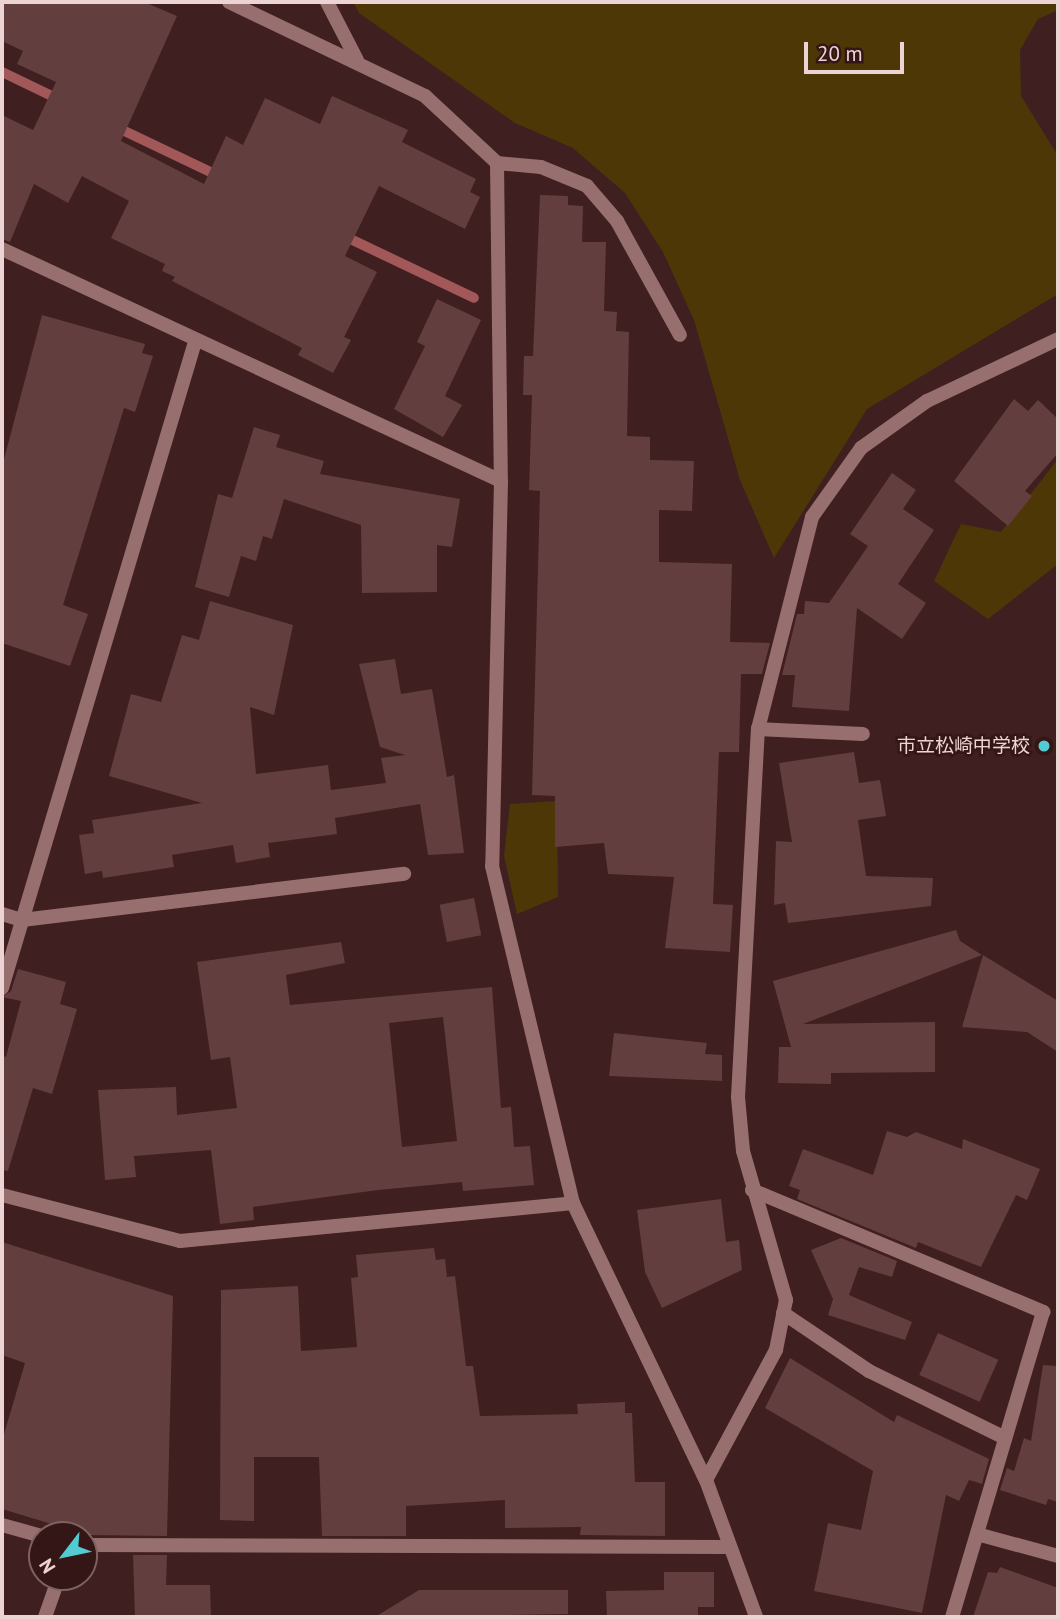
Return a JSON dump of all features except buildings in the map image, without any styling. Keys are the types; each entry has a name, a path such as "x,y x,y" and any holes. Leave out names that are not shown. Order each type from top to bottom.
{"street":[{"path":"229,2 356,60 425,96 497,163 541,167 587,186 617,221 680,335"},
{"path":"327,2 356,60"},
{"path":"497,163 501,481 492,866 573,1203 706,1480 726,1547 755,1617"},
{"path":"2,249 195,342 501,481"},
{"path":"706,1480 776,1350 786,1300 752,1190 738,1097 758,729 812,517 861,447 927,401 1058,339"},
{"path":"2,988 195,342"},
{"path":"758,729 863,734"},
{"path":"2,914 22,920 404,874"},
{"path":"752,1190 1042,1311 952,1617"},
{"path":"2,1195 180,1241 573,1203"},
{"path":"783,1312 869,1370 1005,1438"},
{"path":"2,1525 28,1532"},
{"path":"977,1534 1058,1556"},
{"path":"98,1545 726,1547"},
{"path":"45,1617 54,1591"}],"shaded area":[{"path":"353,2 1058,2 1058,10 1038,19 1020,50 1021,96 1058,156 1058,294 867,409 774,558 740,480 694,320 663,252 625,193 573,148 515,123 359,13"},
{"path":"1058,459 1058,564 988,619 934,581 961,524 1001,532"},
{"path":"557,801 558,897 517,914 504,856 510,804"}],"waterway":[{"path":"2,72 60,100"},
{"path":"114,126 221,177"},
{"path":"342,235 474,298"}],"place":[{"name":"市立松崎中学校","path":"1044,746"}]}
